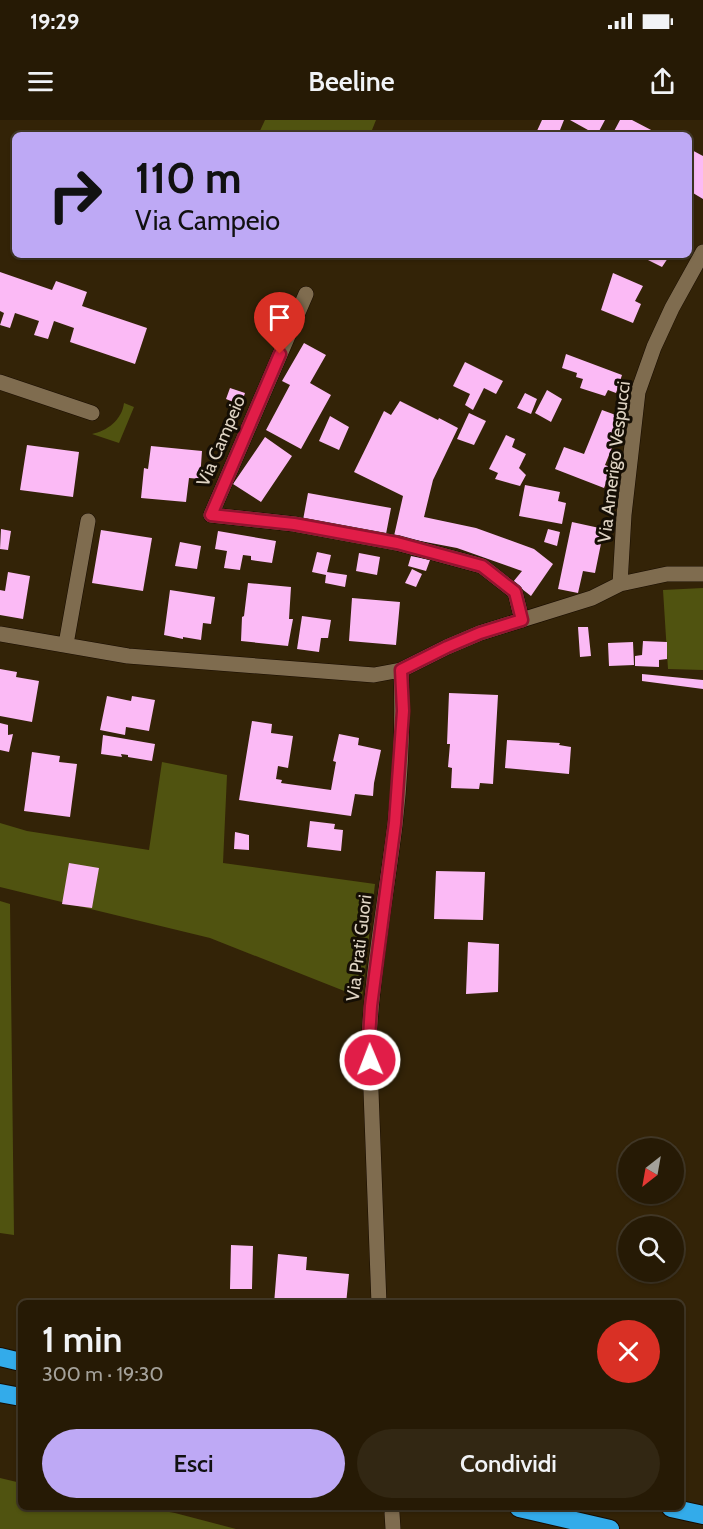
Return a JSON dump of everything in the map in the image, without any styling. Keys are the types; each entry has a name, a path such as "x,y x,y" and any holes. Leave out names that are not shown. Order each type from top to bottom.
{"highway":[{"path":"0,1357 18,1361"},
{"path":"0,1393 18,1396"},
{"path":"528,1510 610,1529"},
{"path":"680,1510 703,1515"}],"street":[{"name":"Via Amerigo Vespucci","path":"621,584 624,515 638,392 654,347 672,308 703,252"},
{"name":"Via Campeio","path":"306,294 211,515 294,524 397,543 482,566 515,592 522,620"},
{"path":"0,382 92,413"},
{"path":"66,644 88,521"},
{"path":"0,634 128,656 374,675 401,670 480,633 592,598 621,584 668,574 703,574"},
{"name":"Via Prati Guori","path":"380,1300 369,1038 371,1006 395,823 403,711 401,670"},
{"path":"392,1513 393,1529"}],"shaded area":[{"path":"265,120 376,120 371,132 259,132"},
{"path":"124,403 134,407 119,443 92,434 113,424 120,415"},
{"path":"703,588 703,670 668,669 663,590"},
{"path":"162,762 227,775 223,863 375,884 362,998 210,938 0,887 0,823 27,831 149,850"},
{"path":"0,901 10,904 14,1235 0,1233"},
{"path":"0,1478 18,1482 18,1510 158,1510 236,1529 0,1529"}],"building":[{"path":"542,120 564,120 559,132 536,132"},
{"path":"570,120 605,120 599,132 592,132"},
{"path":"620,120 632,120 655,132 614,132"},
{"path":"692,150 703,156 703,199 692,192"},
{"path":"644,258 668,258 662,267"},
{"path":"0,272 52,290 56,281 87,292 82,306 147,328 135,364 70,342 74,328 54,321 48,339 34,335 39,321 15,313 10,328 0,325 4,313 0,311"},
{"path":"613,273 643,286 635,301 641,304 633,323 601,310"},
{"path":"304,343 326,355 310,383 331,395 301,449 266,430 290,385 282,381"},
{"path":"566,354 622,375 616,393 608,390 605,396 580,388 583,379 576,377 577,373 562,368"},
{"path":"465,362 503,381 496,394 484,388 473,410 465,405 470,394 453,386"},
{"path":"230,388 245,393 241,405 226,399"},
{"path":"547,390 562,399 551,422 535,413"},
{"path":"525,393 537,399 531,414 517,408"},
{"path":"400,401 458,428 433,480 424,517 476,528 534,549 553,564 531,596 513,582 522,571 457,548 394,536 403,496 354,472 384,411 391,415"},
{"path":"602,410 624,418 605,465 612,468 604,488 555,469 564,447 584,454"},
{"path":"469,413 486,421 474,445 457,439"},
{"path":"330,416 349,427 339,450 319,441"},
{"path":"506,435 515,439 512,447 526,454 519,468 526,475 520,486 495,479 498,473 489,469"},
{"path":"265,437 292,456 261,502 233,484"},
{"path":"27,445 79,452 73,497 20,490"},
{"path":"151,446 202,451 200,479 189,478 186,502 141,498 144,468 148,469"},
{"path":"525,485 560,492 558,501 566,503 562,524 519,516"},
{"path":"308,493 391,508 386,534 303,520"},
{"path":"572,522 604,529 595,573 583,571 578,593 558,589"},
{"path":"1,529 11,531 8,550 0,549"},
{"path":"548,529 560,532 557,546 544,542"},
{"path":"101,530 152,538 143,591 92,583"},
{"path":"218,531 276,541 272,563 251,560 251,556 243,555 240,570 224,568 227,551 215,549"},
{"path":"180,542 201,546 197,569 175,566"},
{"path":"317,552 331,555 327,572 347,575 345,587 325,583 326,575 312,572"},
{"path":"359,553 380,557 377,575 356,571"},
{"path":"411,556 430,560 426,571 408,566"},
{"path":"412,569 422,574 416,587 405,583"},
{"path":"8,572 30,576 23,619 0,615 0,590 5,591"},
{"path":"248,583 291,587 289,619 293,619 288,646 241,641 242,617"},
{"path":"170,590 215,597 211,624 203,623 201,640 164,635"},
{"path":"352,598 400,602 396,645 349,641"},
{"path":"302,616 331,620 328,638 321,638 319,652 297,649"},
{"path":"578,627 588,627 591,656 580,657"},
{"path":"643,641 667,642 667,659 659,660 659,667 635,666 635,656 642,655"},
{"path":"633,642 634,665 609,666 608,643"},
{"path":"0,669 17,672 16,677 39,681 32,722 0,716"},
{"path":"642,674 703,680 703,689 642,681"},
{"path":"449,693 498,695 493,784 480,783 479,789 451,788 452,768 448,767 450,744 447,744"},
{"path":"107,696 131,701 132,696 155,700 149,731 126,727 125,735 100,730"},
{"path":"252,721 272,724 271,733 293,736 288,768 278,766 276,779 282,780 281,783 331,790 336,762 333,761 339,734 359,738 358,745 381,750 373,796 355,794 351,816 239,800"},
{"path":"0,723 8,725 8,735 13,734 9,752 0,750"},
{"path":"103,735 155,744 152,761 121,754 122,757 101,754"},
{"path":"507,740 560,743 559,745 571,747 569,774 505,768"},
{"path":"32,752 60,756 59,762 77,764 70,817 24,811"},
{"path":"310,821 335,824 334,829 343,830 341,851 307,847"},
{"path":"235,832 249,835 249,850 234,849"},
{"path":"69,863 99,868 92,908 62,904"},
{"path":"436,871 485,872 483,920 434,919"},
{"path":"468,942 499,944 498,992 466,994"},
{"path":"231,1245 253,1246 252,1289 230,1289"},
{"path":"278,1254 307,1257 306,1270 349,1274 346,1300 274,1300"}],"route":[{"path":"280,354 211,515 294,524 397,543 482,566 515,592 522,620 480,633 401,670 403,711 395,823 371,1006 370,1060"}]}
